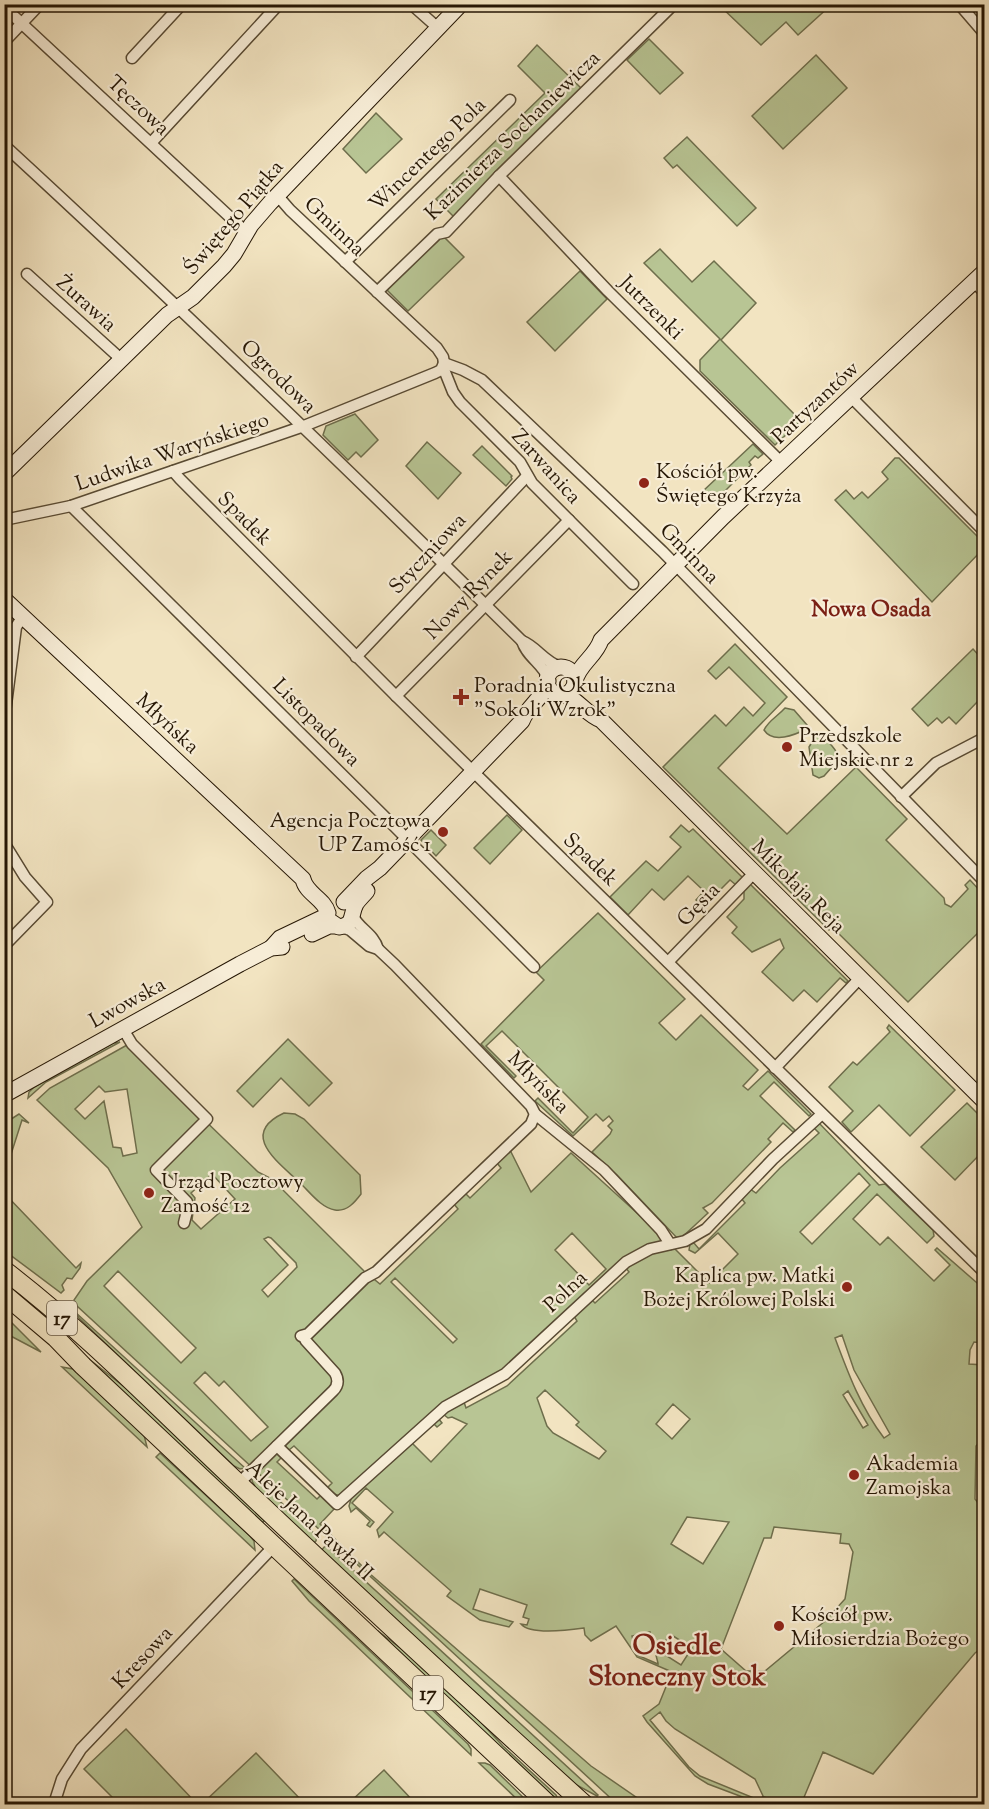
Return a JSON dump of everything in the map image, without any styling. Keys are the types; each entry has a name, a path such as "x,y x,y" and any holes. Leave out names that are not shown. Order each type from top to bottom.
{"highway":[{"name":"Aleje Jana Pawła II","path":"4,1270 82,1336 581,1804"},
{"name":"Aleje Jana Pawła II","path":"4,1294 56,1338 548,1804"},
{"path":"274,1546 289,1531"}],"street":[{"path":"4,42 40,4"},
{"path":"132,58 182,4"},
{"path":"152,143 279,4"},
{"path":"411,4 438,28"},
{"name":"Świętego Piątka","path":"4,474 167,315 193,297 232,257 246,231 277,195 461,4"},
{"name":"Kazimierza Sochaniewicza","path":"377,292 437,234 446,232 499,176 674,4"},
{"path":"959,4 984,33"},
{"name":"Tęczowa","path":"4,7 246,231"},
{"name":"Wincentego Pola","path":"345,261 510,100"},
{"name":"Ogrodowa","path":"4,145 304,426 522,641 533,647 551,663 562,667"},
{"name":"Jutrzenki","path":"499,176 616,298 781,462"},
{"name":"Gminna","path":"277,195 290,210 437,348 443,357 443,365 458,367 482,381 675,565 984,881"},
{"name":"Żurawia","path":"27,274 122,360"},
{"name":"Partyzantów","path":"575,682 579,670 595,652 601,640 675,565 851,397 981,282"},
{"name":"Zarwanica","path":"443,365 455,395 470,413 520,462 527,476 633,584"},
{"name":"Ludwika Waryńskiego","path":"4,520 71,506 304,426 427,377 443,365"},
{"path":"851,397 984,531"},
{"name":"Spadek","path":"174,471 180,480 356,657 984,1272"},
{"name":"Styczniowa","path":"356,657 527,476"},
{"name":"Listopadowa","path":"71,506 408,839 534,967"},
{"name":"Nowy Rynek","path":"396,696 569,520"},
{"name":"Młyńska","path":"4,599 304,883 312,881 331,898 354,932 369,946 378,949 528,1102 536,1114 604,1170 661,1230 670,1244"},
{"path":"4,720 16,627 23,616"},
{"name":"Partyzantów","path":"562,667 572,663 592,644 601,640"},
{"name":"Ogrodowa","path":"522,641 525,650 544,671 548,680"},
{"path":"562,667 573,673 575,682 572,690 560,694 551,690 548,680 552,670 562,667"},
{"name":"Lwowska","path":"4,1095 272,948 285,946 329,926 358,901 375,882 380,868 522,721 528,710 544,692 548,680"},
{"name":"Mikołaja Reja","path":"575,682 578,690 595,708 601,720 968,1082 984,1091"},
{"name":"Lwowska","path":"522,721 534,715 552,698 560,694"},
{"name":"Mikołaja Reja","path":"560,694 572,698 593,717 601,720"},
{"path":"902,797 936,763 984,738"},
{"path":"4,843 25,877 47,902 4,946"},
{"name":"Gęsia","path":"668,962 755,872"},
{"path":"295,931 306,921 309,912 304,883"},
{"name":"Lwowska","path":"272,948 280,938 324,917 342,914"},
{"path":"775,1068 861,977"},
{"path":"123,1029 132,1044 207,1119 156,1170 186,1202 188,1207 183,1223"},
{"name":"Mikołaja Reja","path":"968,1082 973,1091 984,1101"},
{"path":"238,1484 337,1385 338,1379 335,1373 303,1336 365,1278 376,1272 533,1121 536,1114"},
{"name":"Polna","path":"278,1446 337,1504 445,1407 505,1374 626,1262 650,1249 685,1241 705,1229 773,1159 822,1114"},
{"name":"Kresowa","path":"54,1804 62,1779 81,1749 274,1546"}],"green space":[{"path":"719,5 799,5 801,7 831,5 798,35 786,22 761,45"},
{"path":"649,39 683,73 660,94 627,60"},
{"path":"537,45 582,89 455,218 436,199 545,93 518,66"},
{"path":"816,55 847,88 783,149 752,116"},
{"path":"376,113 402,139 366,173 343,149"},
{"path":"687,137 756,208 737,226 677,165 673,168 664,158"},
{"path":"440,237 445,238 464,257 408,311 385,288"},
{"path":"660,249 692,282 714,261 756,303 721,340 801,421 775,445 700,371 700,360 720,339 644,263"},
{"path":"580,271 607,299 555,351 527,322"},
{"path":"355,414 378,440 361,457 356,452 348,460 323,435 326,426"},
{"path":"427,442 461,473 438,499 406,466"},
{"path":"753,444 763,454 758,458 755,456 749,462 751,465 713,503 702,492"},
{"path":"482,446 512,476 506,486 473,455"},
{"path":"895,458 899,458 984,543 984,548 932,602 835,500 846,490 854,499 862,492 868,498 888,479 882,472"},
{"path":"735,644 787,697 718,768 787,834 856,767 907,819 886,840 944,898 945,904 951,907 968,889 965,885 970,880 984,895 984,927 908,1002 832,927 829,930 663,767 715,715 726,726 744,707 753,716 765,703 729,667 716,679 708,671"},
{"path":"973,649 984,661 984,702 980,699 956,724 949,717 942,723 937,718 928,726 912,709"},
{"path":"785,708 794,710 807,725 806,729 784,737 773,737 764,730"},
{"path":"819,735 837,752 839,759 824,776 819,778 813,775 809,747"},
{"path":"507,815 522,830 490,864 474,848"},
{"path":"681,825 689,832 693,829 743,878 736,885 730,880 703,907 696,900 704,891 688,876 664,900 652,889 628,915 610,897 646,861 658,871 681,847 670,837"},
{"path":"431,830 446,845 436,856 421,840"},
{"path":"750,884 848,981 846,983 840,978 817,1002 804,990 793,1001 762,972 784,948 780,939 752,952 732,933 737,927 727,917 744,899 744,889"},
{"path":"598,913 685,999 659,1023 676,1040 701,1015 758,1070 743,1086 748,1090 768,1071 811,1114 809,1116 774,1082 760,1096 795,1130 793,1132 783,1123 768,1139 771,1142 712,1203 703,1208 708,1213 679,1240 592,1152 612,1130 608,1126 613,1121 609,1116 603,1121 596,1114 573,1136 535,1101 538,1098 573,1133 588,1117 502,1031 486,1046 516,1076 514,1078 481,1044 544,980 536,972"},
{"path":"889,1025 955,1090 910,1136 879,1105 851,1132 842,1122 853,1111 829,1087 853,1062 857,1065 890,1032 887,1028"},
{"path":"288,1039 332,1083 309,1106 281,1078 253,1107 237,1091"},
{"path":"120,1042 46,1082 28,1098 29,1092 34,1087 113,1043"},
{"path":"127,1045 258,1172 272,1179 364,1271 380,1284 458,1209 454,1204 465,1193 470,1198 501,1168 497,1163 510,1150 531,1192 571,1153 659,1233 709,1283 738,1254 718,1233 695,1253 689,1250 690,1244 694,1243 699,1249 745,1203 741,1198 750,1189 756,1193 819,1133 814,1128 819,1123 879,1185 885,1184 933,1230 934,1236 927,1243 877,1194 853,1219 880,1245 888,1237 934,1281 950,1265 935,1250 937,1248 984,1289 984,1343 974,1342 970,1350 969,1364 984,1365 984,1437 976,1446 975,1499 984,1506 984,1647 975,1653 873,1774 823,1752 802,1802 807,1804 784,1804 764,1797 761,1804 708,1784 695,1776 647,1722 643,1716 659,1704 672,1672 637,1657 616,1626 591,1641 585,1635 584,1628 533,1630 521,1624 527,1625 529,1619 523,1617 527,1605 480,1589 473,1609 513,1622 509,1627 480,1620 447,1596 451,1591 384,1532 379,1537 377,1530 393,1512 366,1488 352,1503 374,1522 370,1527 367,1525 370,1521 356,1508 351,1512 349,1506 351,1499 334,1494 335,1508 320,1524 369,1573 591,1766 646,1804 617,1804 77,1306 74,1300 87,1281 142,1227 108,1168 37,1100 50,1088","holes":["99,1086 105,1092 127,1089 137,1153 123,1156 121,1148 113,1147 104,1101 85,1119 75,1109","859,1173 870,1185 812,1244 800,1232","212,1174 235,1199 201,1229 192,1220 195,1198 191,1193","572,1233 606,1269 589,1285 555,1250","268,1237 296,1263 297,1267 268,1297 262,1290 288,1265 264,1239","625,1267 629,1272 595,1303 591,1299","118,1271 196,1348 181,1363 104,1286","395,1278 457,1339 453,1343 391,1282","574,1316 577,1321 507,1386 466,1408 464,1402 502,1381","842,1335 854,1370 890,1434 884,1438 868,1415 835,1338","205,1372 219,1386 224,1381 268,1427 251,1441 194,1383","545,1390 579,1422 576,1425 606,1451 599,1459 553,1433 547,1426 537,1398","848,1391 868,1425 863,1428 843,1395","673,1404 690,1419 672,1439 656,1424","443,1414 467,1424 431,1462 411,1442 433,1423 437,1427 442,1423 438,1418","294,1446 332,1483 327,1488 289,1450","282,1457 321,1495 317,1499 277,1462","687,1517 729,1522 703,1564 671,1544","774,1527 841,1534 840,1543 849,1544 853,1552 845,1599 825,1621 765,1671 746,1671 721,1649 764,1538 771,1538","650,1632 658,1664 637,1655 632,1636","670,1634 692,1648 681,1665 659,1651","660,1712 675,1729 755,1779 763,1796 761,1801 700,1776 689,1767 650,1720"]},
{"path":"967,1103 984,1120 984,1150 955,1180 921,1147"},
{"path":"284,1113 295,1114 304,1119 360,1175 361,1194 350,1206 335,1210 325,1206 266,1148 263,1139 264,1130 271,1121"},
{"path":"19,1114 29,1123 22,1120 5,1173 5,1123"},
{"path":"5,1194 76,1268 81,1263 72,1279 67,1278 62,1285 64,1290 61,1293 5,1251"},
{"path":"74,1311 245,1468 240,1469 234,1466"},
{"path":"4,1315 41,1352 5,1333"},
{"path":"89,1359 151,1408 265,1520 262,1523"},
{"path":"62,1367 73,1369 144,1435 147,1447"},
{"path":"160,1453 250,1536 254,1541 255,1550 156,1457"},
{"path":"253,1476 317,1536 311,1546 256,1488 252,1481"},
{"path":"326,1545 598,1795 569,1781 319,1553"},
{"path":"294,1579 468,1744 471,1755 309,1601 292,1581"},
{"path":"378,1631 420,1663 464,1704 503,1746 556,1795 560,1804 556,1804"},
{"path":"126,1729 197,1804 119,1804 84,1769"},
{"path":"256,1753 305,1804 202,1804"},
{"path":"479,1763 490,1765 530,1804 522,1804"},
{"path":"384,1770 416,1804 348,1804"}],"place":[{"name":"Kościół pw. Świętego Krzyża","path":"644,483"},
{"name":"Poradnia Okulistyczna \"Sokoli Wzrok\"","path":"461,697"},
{"name":"Przedszkole Miejskie nr 2","path":"787,747"},
{"name":"Agencja Pocztowa UP Zamość 1","path":"443,832"},
{"name":"Urząd Pocztowy Zamość 12","path":"149,1193"},
{"name":"Kaplica pw. Matki Bożej Królowej Polski","path":"847,1287"},
{"name":"Akademia Zamojska","path":"854,1475"},
{"name":"Kościół pw. Miłosierdzia Bożego","path":"779,1626"}],"district":[{"name":"Nowa Osada","path":"871,608"},
{"name":"Osiedle Słoneczny Stok","path":"677,1660"}]}
